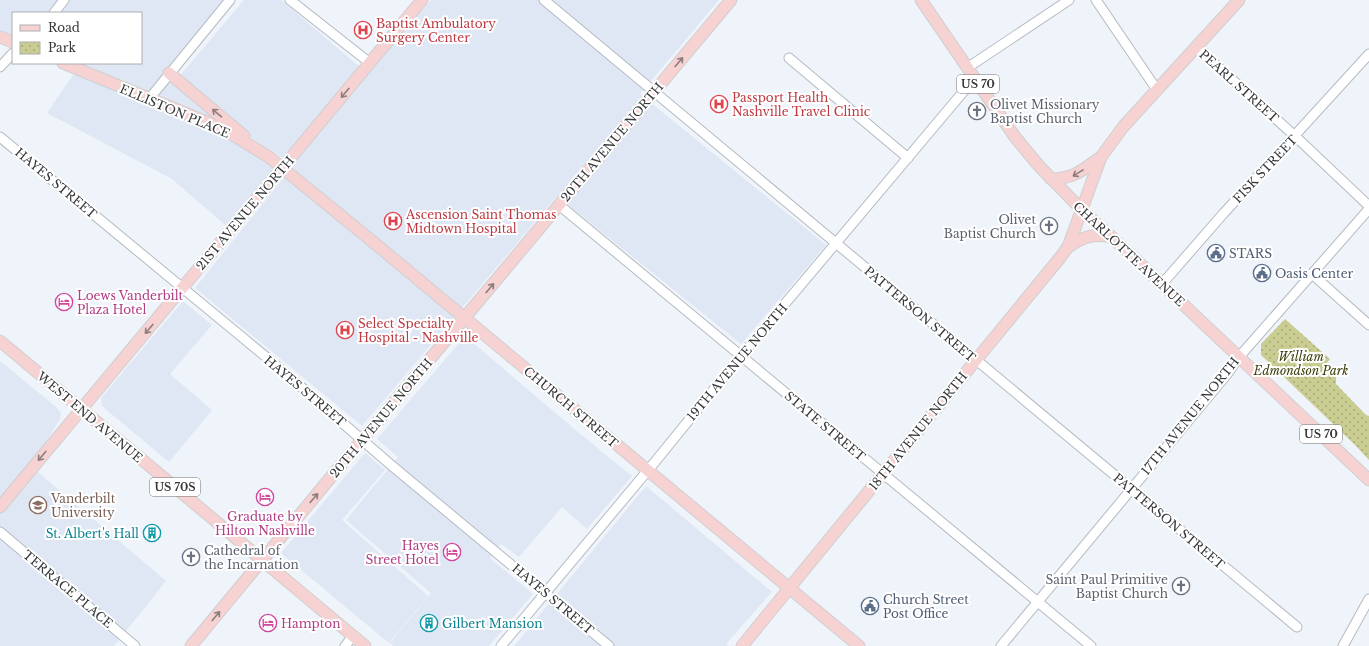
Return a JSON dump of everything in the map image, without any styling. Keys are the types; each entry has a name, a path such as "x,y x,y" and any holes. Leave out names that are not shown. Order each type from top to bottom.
{"main road":[{"name":"21ST AVENUE NORTH","path":"0,507 422,0"},
{"name":"20TH AVENUE NORTH","path":"191,646 731,0"},
{"name":"CHARLOTTE AVENUE","path":"920,0 1015,137 1051,179 1369,480"},
{"path":"1051,179 1075,176 1101,157 1157,90 1239,0"},
{"path":"0,37 12,42"},
{"name":"ELLISTON PLACE","path":"65,64 207,122 240,139 283,168"},
{"path":"169,73 268,157"},
{"name":"18TH AVENUE NORTH","path":"742,646 1068,247 1101,157"},
{"name":"CHURCH STREET","path":"283,168 859,646"},
{"path":"1068,247 1080,239 1090,236 1100,234 1112,237"},
{"name":"WEST END AVENUE","path":"0,341 365,646"}],"street":[{"path":"55,12 64,0"},
{"path":"149,99 230,0"},
{"path":"290,0 370,63"},
{"name":"PATTERSON STREET","path":"544,0 1297,627"},
{"path":"967,68 1069,0"},
{"path":"1096,0 1157,90"},
{"name":"PEARL STREET","path":"1196,47 1295,136 1369,208"},
{"path":"0,67 12,54"},
{"name":"FISK STREET","path":"1162,284 1369,54"},
{"path":"789,58 908,158"},
{"name":"19TH AVENUE NORTH","path":"501,646 741,356 837,244 974,79"},
{"name":"HAYES STREET","path":"0,136 283,371 362,440 609,646"},
{"name":"STATE STREET","path":"559,205 1091,646"},
{"name":"17TH AVENUE NORTH","path":"1001,646 1228,372 1238,357 1369,208"},
{"path":"1312,274 1369,325"},
{"name":"TERRACE PLACE","path":"0,532 135,646"},
{"path":"1343,646 1369,599"},
{"path":"345,646 353,636"}],"shaded area":[{"name":"Ascension Saint Thomas Midtown Hospital","path":"0,0 230,0 170,73 177,79 244,0 281,0 368,74 431,0 719,0 640,94 826,245 741,344 557,196 362,426 195,288 294,165 238,130 283,168 231,230 172,179 47,113 77,69 65,64 142,64 142,12 12,12 12,42 0,37"},
{"path":"183,301 212,325 170,374 212,410 169,462 102,406 101,398"},
{"path":"465,336 632,476 587,529 562,507 519,557 501,544 490,558 533,594 489,646 393,646 390,643 431,593 346,520 398,457 377,439"},
{"name":"Vanderbilt University","path":"0,361 55,406 61,413 60,419 32,467 166,581 114,646 0,646"},
{"path":"365,453 385,470 342,520 428,596 389,643 281,553"},
{"path":"646,486 772,592 726,644 729,646 514,646"}],"green space":[{"name":"William Edmondson Park","path":"1285,319 1330,359 1326,364 1336,373 1336,384 1366,415 1369,416 1369,460 1261,355 1261,344"}],"place":[{"name":"Baptist Ambulatory Surgery Center","path":"363,30"},
{"name":"Passport Health Nashville Travel Clinic","path":"719,104"},
{"name":"Olivet Missionary Baptist Church","path":"977,111"},
{"name":"Ascension Saint Thomas Midtown Hospital","path":"393,221"},
{"name":"Olivet Baptist Church","path":"1049,226"},
{"name":"STARS","path":"1216,253"},
{"name":"Oasis Center","path":"1262,273"},
{"name":"Loews Vanderbilt Plaza Hotel","path":"64,302"},
{"name":"Select Specialty Hospital - Nashville","path":"345,330"},
{"name":"Graduate by Hilton Nashville","path":"265,497"},
{"name":"Vanderbilt University","path":"38,505"},
{"name":"St. Albert's Hall","path":"152,533"},
{"name":"Hayes Street Hotel","path":"452,552"},
{"name":"Cathedral of the Incarnation","path":"191,557"},
{"name":"Saint Paul Primitive Baptist Church","path":"1181,586"},
{"name":"Church Street Post Office","path":"870,606"},
{"name":"Hampton","path":"268,623"},
{"name":"Gilbert Mansion","path":"429,623"}]}
